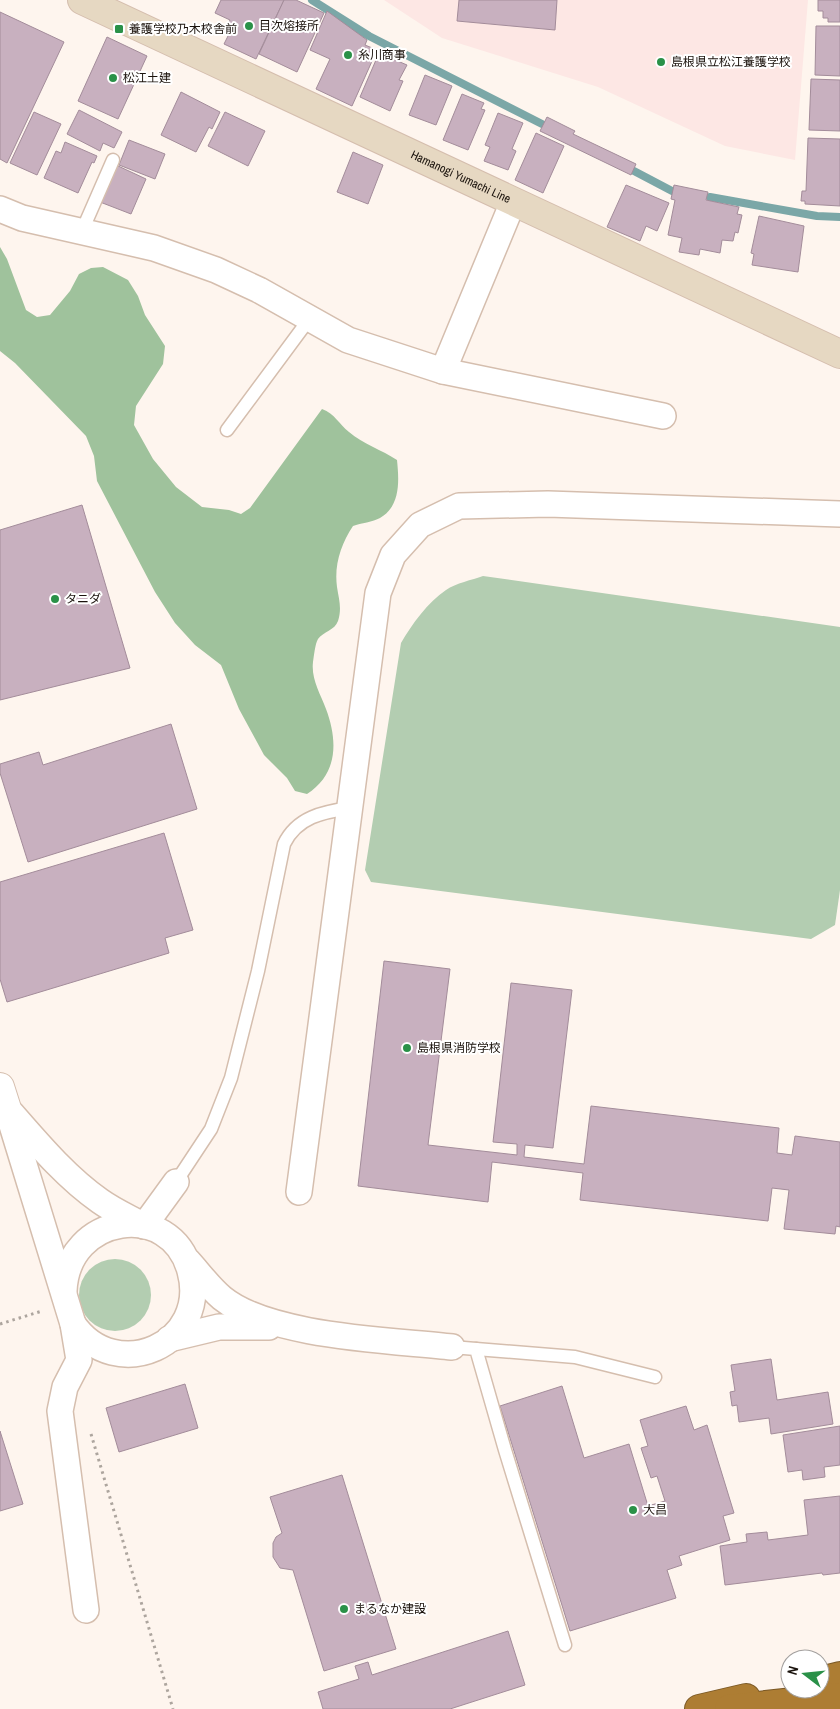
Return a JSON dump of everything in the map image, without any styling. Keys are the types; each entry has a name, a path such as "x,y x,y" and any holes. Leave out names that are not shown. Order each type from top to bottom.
{"highway":[{"path":"699,1709 780,1690"},
{"path":"729,1709 840,1697"}],"main road":[{"name":"Hamanogi Yumachi Line","path":"82,0 840,354"}],"street":[{"path":"444,371 513,202"},
{"path":"0,209 22,218 154,248 216,270 310,318 348,340 444,371 663,416"},
{"path":"299,1192 378,593 393,555 420,525 459,506 548,504 840,514"},
{"path":"3,1098 47,1154 101,1202 168,1238 222,1298 246,1312 281,1326"},
{"path":"3,1098 73,1324 79,1360 66,1387 60,1411 86,1610"},
{"path":"144,1226 176,1182"},
{"path":"63,1294 70,1263 78,1249 88,1239 111,1226 124,1224 144,1226"},
{"path":"73,1324 83,1336 96,1346 118,1354 134,1354 149,1351 169,1339 185,1321 192,1302 193,1283 185,1257"},
{"path":"169,1339 219,1327 259,1328 281,1326 464,1348"}],"lane":[{"path":"82,232 113,160"},
{"path":"227,430 310,318"},
{"path":"176,1182 211,1129 228,1086 258,971 284,844 290,832 314,816 350,808"},
{"path":"565,1645 505,1450 464,1348 575,1357 655,1377"}],"path":[{"path":"0,1324 39,1312"},
{"path":"91,1432 173,1709"}],"shaded area":[{"name":"島根県立松江養護学校","path":"384,0 808,0 795,160 725,146 598,87 442,38"}],"green space":[{"path":"0,247 7,259 26,310 37,317 50,315 70,291 79,274 91,268 103,267 128,280 138,296 145,315 165,346 163,364 136,406 134,425 153,459 176,487 202,507 229,510 241,514 250,508 322,409 334,416 354,436 397,460 398,484 392,507 387,513 374,521 353,526 339,555 336,579 340,604 338,621 334,627 318,639 313,662 316,686 330,721 333,756 325,777 307,794 295,791 287,778 264,755 239,709 221,665 195,645 175,623 155,592 97,481 94,456 86,436 15,363 0,351"},
{"path":"483,576 840,627 840,890 835,925 811,939 371,882 365,870 401,643 421,614 439,595 454,585"},
{"path":"122,1259 141,1269 149,1281 151,1295 149,1309 141,1321 129,1329 108,1331 89,1321 81,1309 79,1288 89,1269 101,1261"}],"building":[{"name":"目次熔接所","path":"221,0 284,0 256,59 224,44 229,34 224,32 230,20 215,13"},
{"path":"284,0 296,0 324,13 297,72 259,54"},
{"path":"459,0 557,0 555,30 457,21"},
{"path":"818,0 840,0 840,22 828,22 828,18 823,18 823,11 818,11"},
{"name":"糸川商事","path":"327,11 367,40 365,45 377,50 352,106 316,89 330,59 310,50"},
{"path":"0,12 64,42 7,163 0,159"},
{"path":"816,26 840,26 840,76 815,75"},
{"name":"松江土建","path":"107,37 147,56 118,119 78,101"},
{"path":"379,53 407,65 399,80 403,81 390,111 360,97"},
{"path":"425,75 452,86 436,125 409,115"},
{"path":"811,79 840,80 840,131 809,130"},
{"path":"181,92 220,112 212,129 209,127 196,152 161,135"},
{"path":"462,94 484,103 481,109 485,110 468,150 443,140"},
{"path":"79,110 122,132 114,148 103,143 100,151 67,134"},
{"path":"34,112 61,124 37,175 10,163"},
{"path":"225,112 265,131 248,166 208,146"},
{"path":"498,113 523,123 512,149 516,151 508,170 484,161 490,147 485,145"},
{"path":"547,117 575,131 573,134 636,164 631,175 540,131"},
{"path":"536,133 564,146 543,193 515,180"},
{"path":"808,138 840,139 840,206 805,204 805,201 801,201 802,191 806,191"},
{"path":"129,140 165,154 155,179 119,165"},
{"path":"65,142 97,156 94,163 92,162 78,193 44,178 56,151 61,153"},
{"path":"353,152 383,165 368,204 337,192"},
{"path":"116,165 146,179 131,214 100,202"},
{"path":"626,185 669,203 657,231 646,226 640,241 607,227"},
{"path":"674,185 708,192 706,200 739,207 737,214 742,215 738,233 735,232 733,241 722,240 720,253 700,249 699,255 679,252 682,238 668,235 675,200 671,199"},
{"path":"759,216 804,226 798,272 752,265 754,254 751,253"},
{"name":"タニダ","path":"82,505 130,668 0,700 0,530"},
{"path":"171,724 197,809 28,862 0,773 0,764 39,752 43,765"},
{"path":"164,833 193,930 165,938 169,953 7,1002 0,979 0,882"},
{"name":"島根県消防学校","path":"384,961 450,969 428,1145 517,1155 517,1144 493,1142 511,983 572,990 553,1148 525,1145 524,1157 584,1164 591,1106 779,1128 777,1153 792,1155 795,1136 840,1142 840,1227 836,1226 835,1234 784,1229 789,1190 772,1188 768,1221 580,1200 583,1173 492,1162 488,1202 358,1186"},
{"path":"771,1359 777,1400 828,1392 833,1424 771,1434 769,1418 739,1422 737,1405 732,1406 730,1392 735,1391 731,1365"},
{"path":"185,1384 198,1428 119,1452 106,1408"},
{"name":"大昌","path":"562,1386 584,1458 629,1444 648,1506 665,1501 657,1476 651,1478 641,1448 648,1446 640,1420 686,1406 694,1430 707,1425 734,1513 723,1516 730,1540 679,1556 682,1565 667,1570 676,1598 570,1631 500,1406"},
{"path":"840,1426 840,1465 824,1467 825,1477 803,1480 802,1470 788,1472 783,1435"},
{"path":"0,1431 23,1504 0,1511"},
{"name":"まるなか建設","path":"342,1475 396,1649 324,1671 293,1570 280,1568 273,1557 273,1543 276,1537 282,1533 270,1497"},
{"path":"840,1496 840,1573 823,1575 822,1573 725,1585 720,1546 747,1542 746,1534 767,1532 768,1540 808,1535 804,1500"},
{"path":"508,1631 525,1685 450,1709 323,1709 318,1692 359,1679 355,1666 368,1662 372,1675"}],"waterway":[{"path":"312,0 369,36 542,124"},
{"path":"634,171 672,191"},
{"path":"710,197 817,216 840,217"}],"place":[{"name":"目次熔接所","path":"249,26"},
{"name":"養護学校乃木校舎前","path":"119,29"},
{"name":"糸川商事","path":"348,55"},
{"name":"島根県立松江養護学校","path":"661,62"},
{"name":"松江土建","path":"113,78"},
{"name":"タニダ","path":"55,599"},
{"name":"島根県消防学校","path":"407,1048"},
{"name":"大昌","path":"633,1510"},
{"name":"まるなか建設","path":"344,1609"}]}
